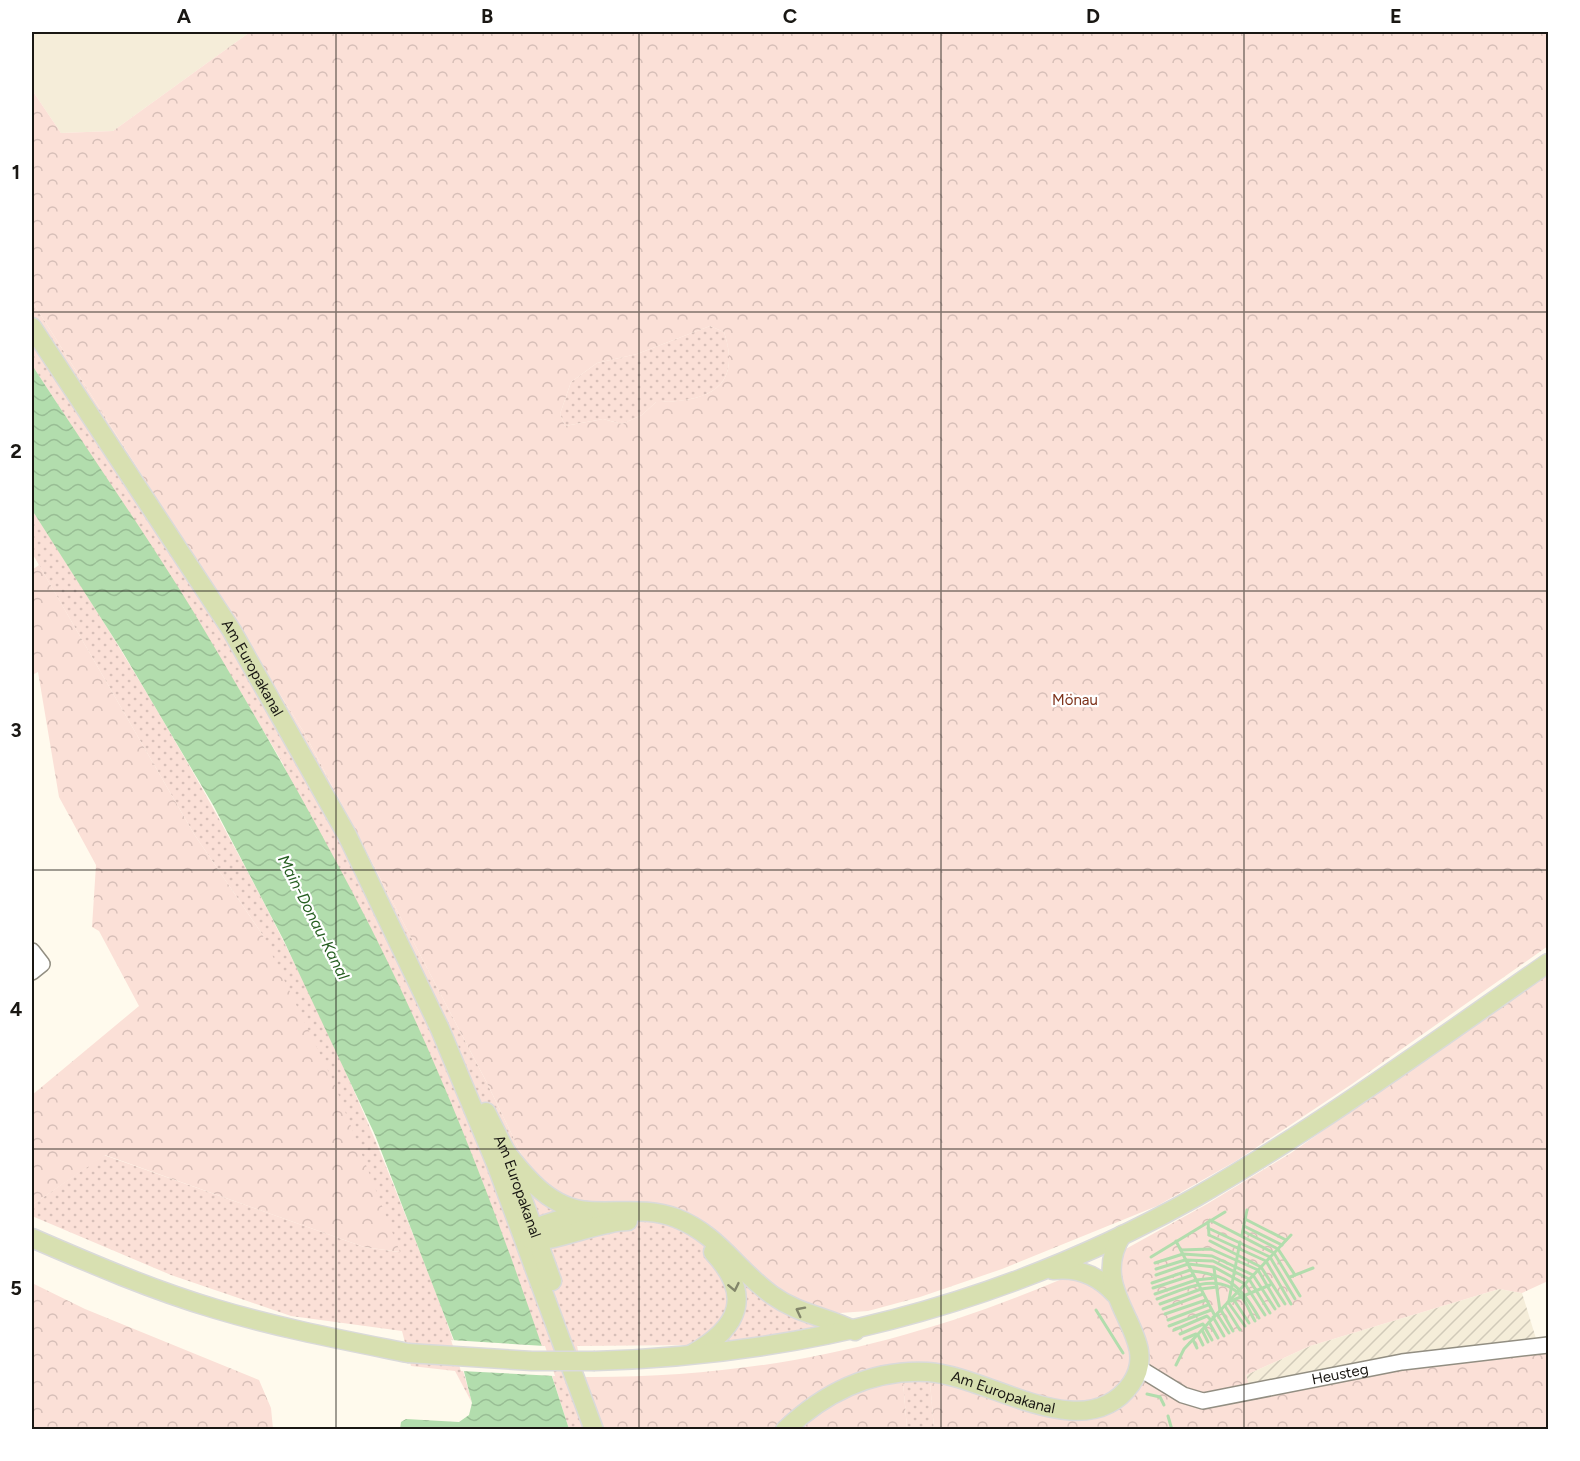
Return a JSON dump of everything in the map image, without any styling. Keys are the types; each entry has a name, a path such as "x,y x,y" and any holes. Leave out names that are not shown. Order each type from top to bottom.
{"main road":[{"name":"Am Europakanal","path":"32,327 232,632 300,749 393,926 531,1238"},
{"path":"32,1238 137,1283 214,1309 309,1333 408,1353 532,1361 595,1361 686,1357 787,1345 855,1331 947,1305 1049,1269 1122,1235 1196,1197 1256,1161 1548,963"},
{"name":"Am Europakanal","path":"440,1029 455,1050 506,1152 567,1354 594,1430"},
{"path":"506,1152 533,1186 560,1203 588,1211"},
{"path":"531,1238 558,1218 588,1211 627,1209 674,1217 706,1233 731,1254 756,1281 787,1305 810,1316 842,1324 855,1331"},
{"path":"531,1238 603,1223 636,1221 680,1229 705,1244 729,1271 735,1288 736,1305 732,1320 716,1340 686,1357"},
{"path":"1122,1235 1111,1261 1111,1277 1115,1294 1138,1344 1139,1368"},
{"path":"1049,1269 1067,1268 1085,1272 1101,1281 1115,1294"},
{"name":"Am Europakanal","path":"785,1430 831,1394 859,1381 888,1374 916,1372 944,1374 1051,1407 1083,1412 1112,1403 1127,1389 1139,1368"}],"street":[{"path":"32,951 37,968"},
{"name":"Heusteg","path":"1139,1368 1183,1395 1203,1401 1402,1362 1548,1345"}],"shaded area":[{"path":"32,32 250,32 113,131 61,133 32,90"},
{"path":"1499,1289 1522,1293 1538,1345 1250,1389 1246,1375 1310,1346"}],"green space":[{"name":"Mönau","path":"250,32 1548,32 1548,946 1352,1084 1236,1161 1157,1206 1002,1269 920,1297 868,1311 840,1313 818,1309 777,1289 757,1273 725,1239 571,1200 547,1187 529,1170 487,1083 305,734 32,301 32,90 61,133 113,131","holes":["710,326 724,332 729,351 728,367 724,379 716,388 690,399 656,402 642,415 622,424 603,419 565,426 560,414 571,382 597,363 637,354"]},
{"path":"32,301 305,734 487,1083 529,1170 646,1204 818,1309 840,1313 825,1326 785,1335 696,1345 577,1346 595,1429 569,1429 547,1360 282,762 191,609 32,365"},
{"path":"710,326 724,332 729,351 728,367 724,379 716,388 690,399 656,402 642,415 622,424 603,419 565,426 560,414 571,382 597,363 637,354"},
{"path":"32,510 86,593 188,763 282,938 325,1027 403,1209 458,1353 472,1403 455,1371 411,1366 402,1331 291,1316 171,1275 32,1216 32,1205 104,1155 364,1247 399,1252 262,934 194,834 32,553"},
{"path":"39,565 194,834 262,934 334,1083 400,1252 364,1247 105,1155 32,1205 32,1095 139,1006 99,931 92,927 96,865 59,797 38,672 32,675 32,570"},
{"path":"1548,973 1548,1281 1522,1293 1499,1289 1310,1346 1246,1375 1250,1388 1548,1343 1548,1429 934,1429 930,1382 953,1385 1062,1419 1080,1421 1098,1418 1133,1396 1145,1377 1116,1279 1122,1251 1207,1204 1291,1153"},
{"path":"1076,1277 1102,1287 1131,1339 1130,1365 1123,1381 1104,1398 1071,1406 961,1371 903,1381 907,1429 595,1429 583,1377 709,1372 828,1354 945,1323 1062,1279"},
{"path":"32,1283 85,1309 259,1380 271,1408 273,1429 32,1429"},
{"path":"903,1381 930,1382 934,1429 907,1429"}],"water":[{"name":"Main-Donau-Kanal","path":"32,365 193,611 277,754 356,899 418,1028 474,1160 524,1294 569,1429 400,1429 401,1422 406,1419 459,1422 469,1415 472,1403 460,1356 375,1135 283,939 213,805 122,651 32,510"}],"pier":[{"path":"451,1340 545,1346 555,1376 461,1371"}],"waterway":[{"path":"1242,1235 1247,1210"},
{"path":"1151,1257 1225,1212"},
{"path":"1245,1219 1286,1240"},
{"path":"1210,1220 1274,1253 1300,1296"},
{"path":"1208,1222 1209,1235"},
{"path":"1244,1226 1282,1245"},
{"path":"1208,1228 1270,1257 1295,1299"},
{"path":"1243,1231 1278,1249 1295,1275"},
{"path":"1209,1235 1266,1261 1291,1304"},
{"path":"1176,1365 1184,1349 1291,1235"},
{"path":"1176,1241 1215,1316"},
{"path":"1210,1241 1261,1267 1285,1304"},
{"path":"1229,1300 1240,1242"},
{"path":"1181,1250 1211,1249 1258,1270 1279,1306"},
{"path":"1155,1263 1183,1254 1212,1256 1253,1275 1275,1309"},
{"path":"1156,1269 1185,1260 1213,1261 1249,1279 1270,1313"},
{"path":"1156,1275 1188,1264 1214,1267 1245,1284 1265,1315"},
{"path":"1214,1268 1220,1311"},
{"path":"1290,1277 1313,1268"},
{"path":"1152,1283 1190,1270"},
{"path":"1192,1271 1216,1276 1233,1284 1240,1290 1259,1318"},
{"path":"1153,1288 1193,1275"},
{"path":"1155,1294 1196,1280 1215,1278"},
{"path":"1157,1299 1200,1284 1222,1284 1232,1288 1241,1296 1255,1321"},
{"path":"1231,1301 1270,1285"},
{"path":"1160,1304 1201,1289 1217,1287"},
{"path":"1163,1309 1203,1294"},
{"path":"1165,1314 1206,1300"},
{"path":"1234,1300 1249,1323"},
{"path":"1228,1302 1245,1326"},
{"path":"1168,1320 1208,1305"},
{"path":"1225,1306 1240,1330"},
{"path":"1096,1310 1123,1353"},
{"path":"1169,1326 1211,1310"},
{"path":"1221,1310 1233,1331"},
{"path":"1217,1314 1229,1333"},
{"path":"1174,1330 1207,1316 1211,1320"},
{"path":"1213,1317 1224,1336"},
{"path":"1209,1322 1218,1338"},
{"path":"1180,1334 1203,1324 1212,1340"},
{"path":"1202,1330 1208,1342"},
{"path":"1184,1339 1196,1334"},
{"path":"1198,1335 1203,1345"},
{"path":"1193,1340 1197,1348"},
{"path":"1147,1394 1160,1397 1164,1405"},
{"path":"1168,1416 1172,1430"}]}
